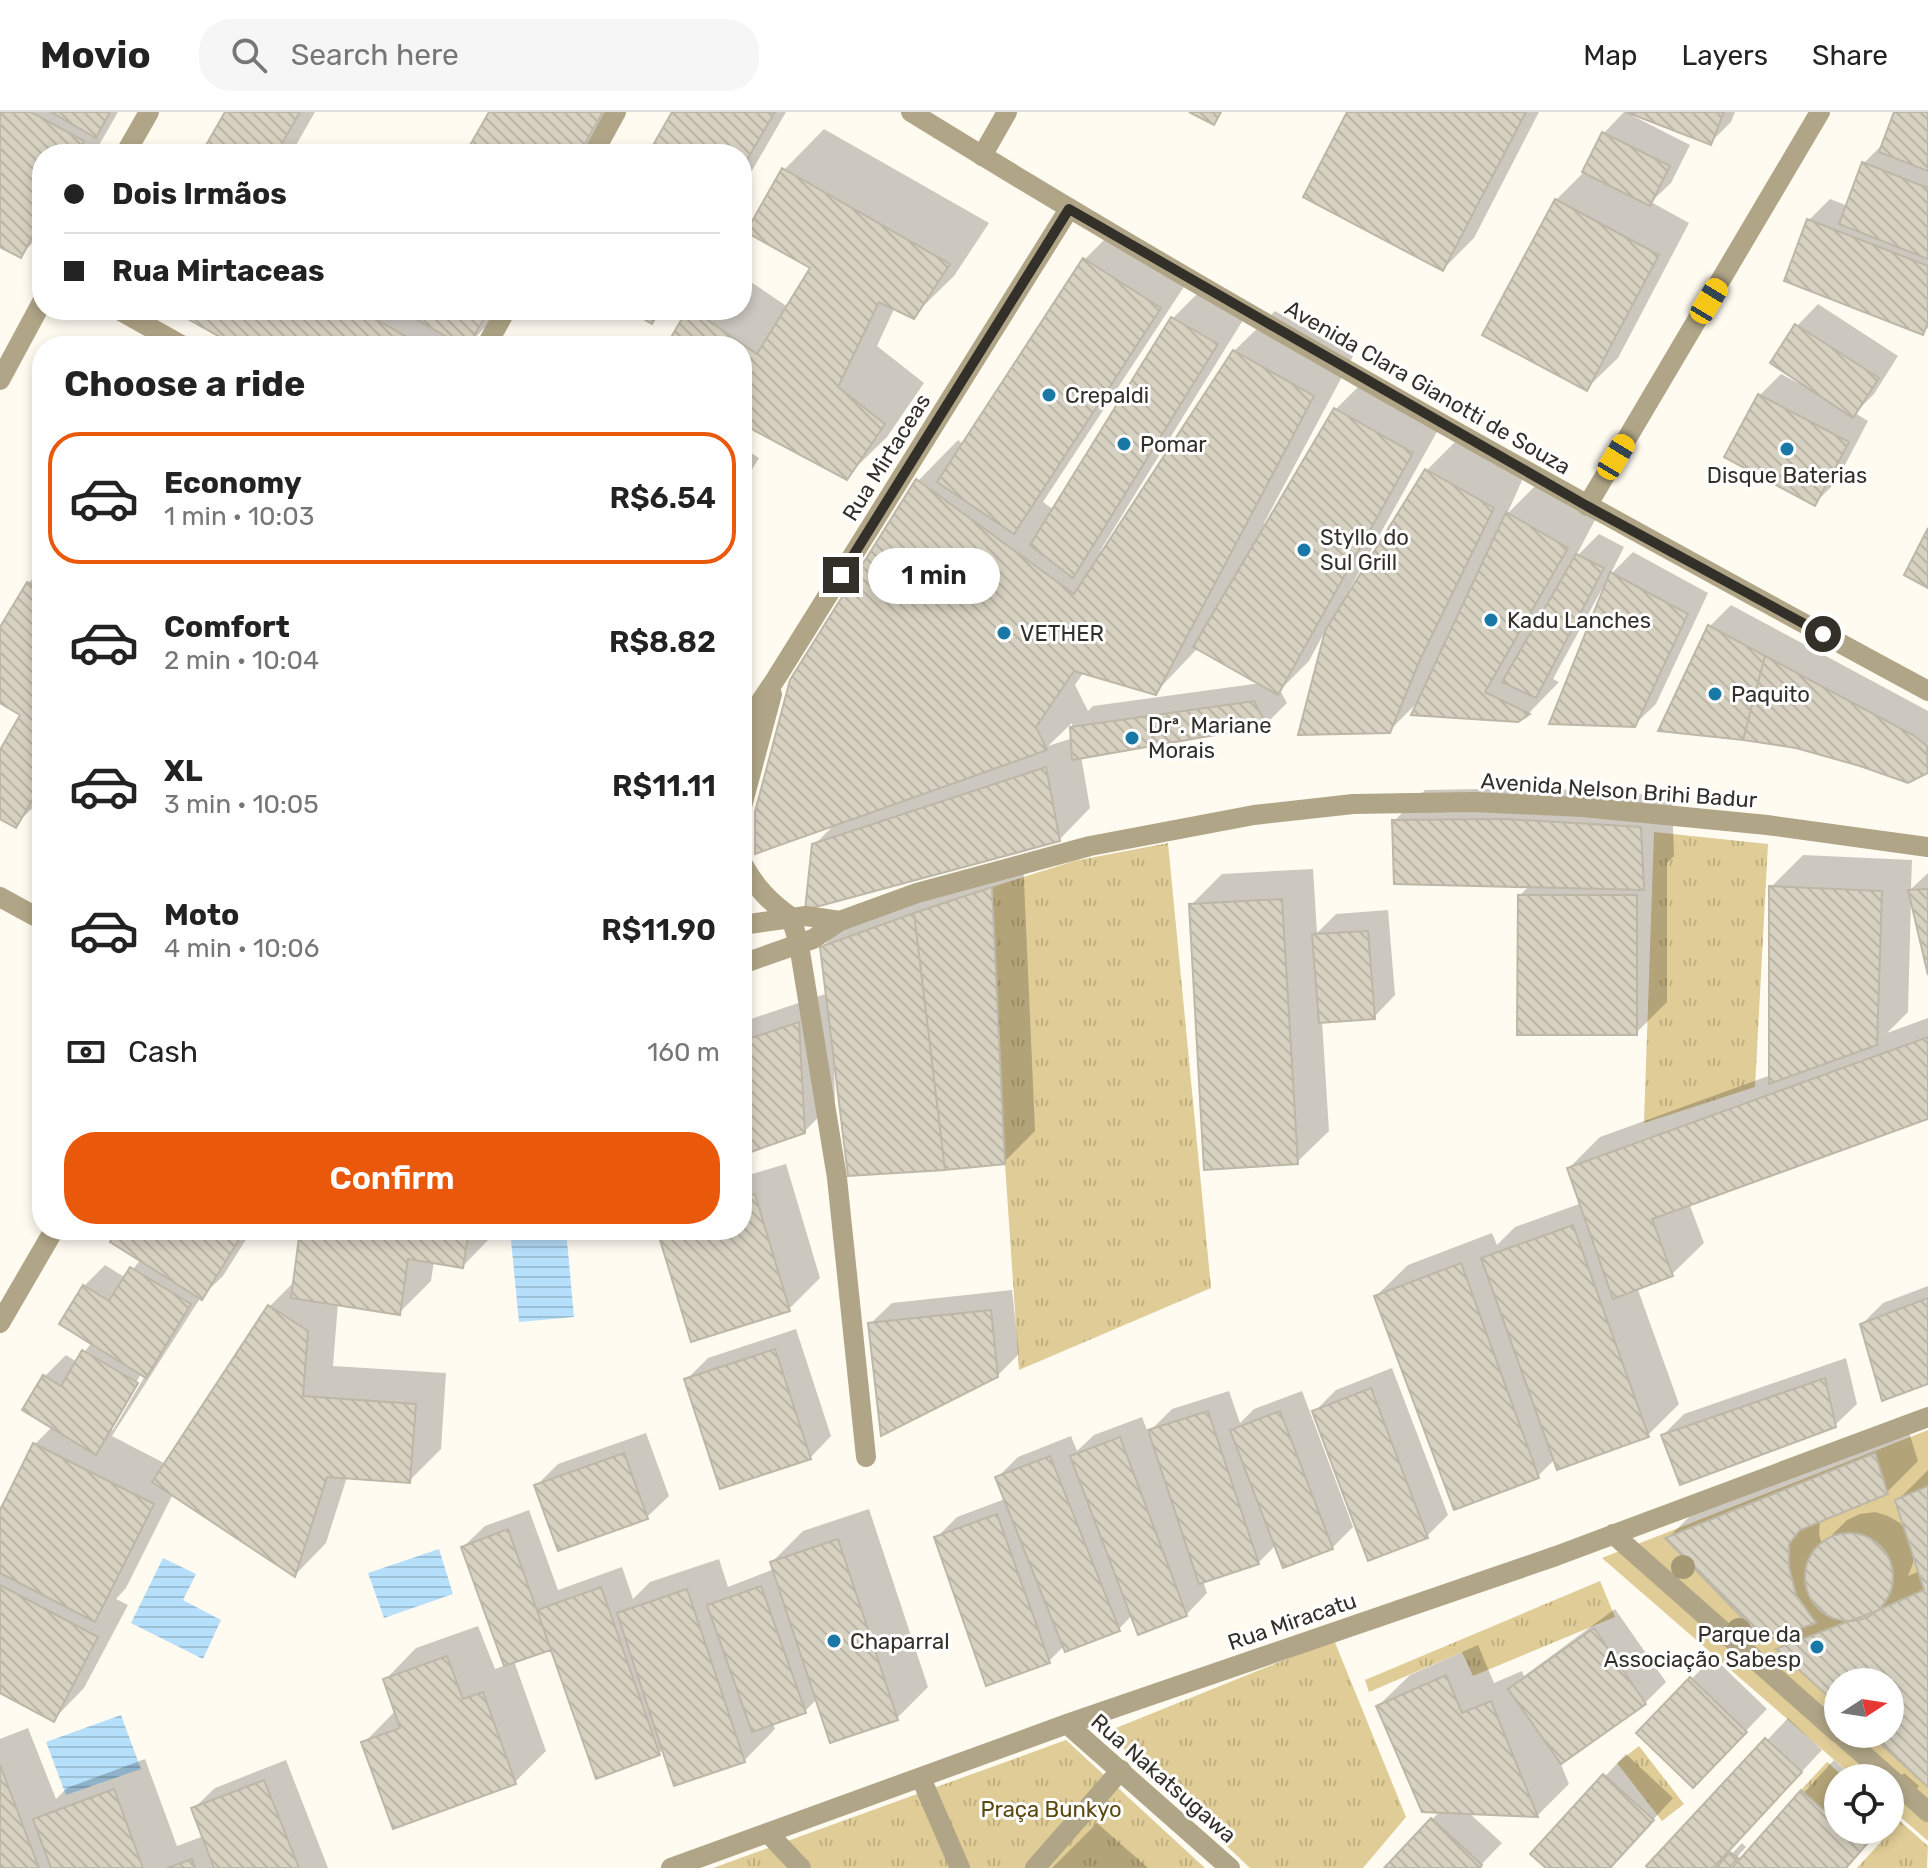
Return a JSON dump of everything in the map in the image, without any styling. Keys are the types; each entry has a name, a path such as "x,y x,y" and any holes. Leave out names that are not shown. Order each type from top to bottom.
{"street":[{"path":"131,144 149,112"},
{"path":"598,144 616,112"},
{"name":"Avenida Clara Gianotti de Souza","path":"911,112 1069,209 1587,506 1928,691"},
{"path":"982,156 1007,112"},
{"path":"1587,506 1820,112"},
{"name":"Rua Mirtaceas","path":"752,714 1069,209"},
{"path":"0,380 32,320"},
{"path":"137,320 165,336"},
{"path":"752,768 775,680"},
{"name":"Avenida Nelson Brihi Badur","path":"752,961 799,945 840,921 917,893 1090,846 1254,815 1353,804 1473,802 1583,807 1767,825 1928,847"},
{"path":"752,881 766,898 791,917 799,945 837,1178 866,1457"},
{"path":"0,897 32,915"},
{"name":"Avenida Nelson Brihi Badur","path":"752,923 791,917 840,921"},
{"path":"0,1323 48,1240"},
{"name":"Rua Miracatu","path":"671,1868 1067,1724 1613,1534 1928,1417"},
{"path":"1613,1534 1824,1720"},
{"name":"Rua Nakatsugawa","path":"1067,1724 1230,1868"},
{"path":"1856,1748 1874,1764"},
{"path":"1035,1868 1121,1770"},
{"path":"921,1778 960,1868"},
{"path":"1904,1791 1928,1812"},
{"path":"768,1833 801,1868"}],"green space":[{"path":"1654,832 1768,844 1755,1087 1644,1123"},
{"path":"1168,843 1211,1288 1019,1370 1005,1164 992,887 1074,861"},
{"name":"Parque da Associação Sabesp","path":"1928,1430 1928,1841 1904,1820 1904,1764 1839,1764 1602,1558"},
{"path":"1600,1581 1615,1617 1473,1676 1462,1652 1369,1692 1365,1680"},
{"path":"1334,1640 1406,1817 1363,1868 1250,1868 1106,1732"},
{"name":"Praça Bunkyo","path":"1066,1740 1205,1868 713,1868"},
{"path":"1639,1746 1684,1804 1662,1821 1617,1763"},
{"path":"1824,1765 1824,1810 1801,1790"},
{"path":"1904,1825 1928,1846 1927,1868 1857,1868 1879,1844 1904,1844"}],"water":[{"path":"511,1240 567,1240 574,1317 519,1322"},
{"path":"439,1549 453,1594 384,1618 368,1573"},
{"path":"163,1558 196,1574 183,1600 221,1620 203,1659 131,1623"},
{"path":"121,1715 141,1769 66,1795 46,1742"}],"building":[{"path":"0,112 31,112 84,141 82,144 32,144 32,237 21,258 0,247"},
{"path":"51,112 110,112 96,138"},
{"path":"225,112 300,112 282,144 207,144"},
{"path":"489,112 603,112 585,144 471,144"},
{"path":"672,112 775,112 752,151 752,144 654,144"},
{"path":"1189,112 1221,112 1214,125"},
{"path":"1347,112 1526,112 1443,271 1303,197"},
{"path":"1626,112 1724,112 1711,145"},
{"path":"1894,112 1928,112 1928,171 1879,152"},
{"path":"1602,132 1670,166 1650,206 1582,172"},
{"path":"1862,162 1928,188 1928,259 1839,224"},
{"path":"782,168 950,264 914,319 879,302 838,387 885,424 847,480 752,429 752,351 757,354 810,268 752,235 752,221"},
{"path":"1555,199 1659,255 1587,391 1482,335"},
{"path":"1807,219 1928,266 1928,322 1923,335 1784,281"},
{"name":"Crepaldi","path":"1083,258 1161,308 1014,534 937,482"},
{"name":"Pomar","path":"1171,317 1218,344 1073,578 1030,545"},
{"path":"190,320 377,320 405,336 218,336"},
{"path":"418,320 483,320 474,336 445,336"},
{"path":"681,320 708,320 731,336 672,336"},
{"path":"1795,324 1879,378 1853,418 1770,363"},
{"name":"VETHER","path":"1233,350 1314,396 1156,695 1074,671 1036,727 1047,750 755,854 755,812 790,680 916,479 1074,594"},
{"name":"Disque Baterias","path":"1758,394 1849,442 1815,506 1724,457"},
{"name":"Styllo do Sul Grill","path":"1334,408 1413,453 1278,695 1193,647"},
{"path":"1425,469 1494,508 1419,662 1390,733 1298,735 1325,631"},
{"name":"Kadu Lanches","path":"1506,512 1568,548 1485,692 1530,714 1518,722 1411,715"},
{"path":"1928,528 1928,588 1904,575"},
{"path":"1576,554 1604,568 1536,698 1502,682"},
{"path":"1610,572 1688,614 1635,727 1549,724"},
{"path":"27,582 32,585 32,800 16,828 0,819 0,750 20,715 0,703 0,627"},
{"name":"Paquito","path":"1708,625 1765,656 1743,740 1658,731"},
{"path":"1765,656 1913,735 1927,746 1928,773 1908,783 1796,748 1743,740"},
{"name":"Drª. Mariane Morais","path":"1254,701 1267,726 1072,760 1070,727"},
{"path":"1046,767 1060,841 805,910 812,844"},
{"path":"1506,819 1641,827 1644,890 1394,884 1392,820"},
{"path":"1769,886 1882,891 1877,1045 1769,1084"},
{"path":"992,887 1005,1164 945,1170 914,913"},
{"path":"1928,889 1928,975 1908,890"},
{"path":"1518,895 1637,895 1637,1035 1517,1035"},
{"path":"1282,899 1298,1164 1204,1170 1189,904"},
{"path":"914,913 945,1170 848,1176 820,947"},
{"path":"1368,931 1375,1019 1319,1023 1312,934"},
{"path":"799,1022 805,1133 752,1152 752,1038"},
{"path":"1928,1037 1928,1119 1652,1219 1673,1276 1613,1299 1567,1168"},
{"path":"755,1194 790,1311 691,1342 660,1240 752,1240 752,1195"},
{"path":"1573,1225 1649,1437 1557,1470 1481,1258"},
{"path":"111,1240 239,1240 202,1300"},
{"path":"299,1240 467,1240 463,1268 408,1259 400,1315 291,1298"},
{"path":"1461,1263 1539,1478 1454,1510 1374,1296"},
{"path":"130,1267 191,1304 146,1378 59,1324 83,1285 109,1301"},
{"path":"1928,1298 1928,1384 1882,1401 1860,1324"},
{"path":"268,1305 308,1331 303,1396 416,1404 410,1483 327,1477 295,1577 152,1482"},
{"path":"991,1310 998,1377 881,1436 868,1323"},
{"path":"775,1349 811,1459 720,1489 684,1379"},
{"path":"82,1350 138,1383 96,1455 22,1410 43,1375 61,1386"},
{"path":"1825,1378 1836,1427 1680,1485 1661,1435"},
{"path":"1371,1388 1428,1538 1368,1561 1312,1411"},
{"path":"1208,1411 1259,1564 1199,1584 1148,1430"},
{"path":"1280,1411 1333,1549 1283,1568 1230,1430"},
{"path":"1120,1437 1187,1616 1138,1635 1070,1456"},
{"path":"33,1443 154,1504 95,1622 0,1573 0,1510"},
{"path":"624,1453 648,1519 558,1551 534,1485"},
{"path":"1875,1453 1888,1494 1800,1530 1789,1544 1789,1567 1796,1595 1816,1623 1765,1641 1665,1538"},
{"path":"1050,1456 1120,1631 1065,1652 995,1477"},
{"path":"1928,1486 1928,1787 1885,1748 1904,1748 1904,1668 1824,1668 1824,1692 1776,1649 1924,1590 1895,1500"},
{"path":"997,1514 1050,1663 986,1686 934,1537"},
{"path":"508,1529 551,1650 504,1666 461,1547"},
{"path":"1849,1533 1866,1537 1880,1546 1889,1560 1893,1577 1889,1594 1880,1608 1866,1617 1849,1621 1832,1617 1818,1608 1809,1594 1805,1577 1809,1560 1818,1546 1832,1537"},
{"name":"Chaparral","path":"838,1539 898,1720 830,1743 770,1562"},
{"path":"0,1585 98,1637 54,1722 0,1693"},
{"path":"761,1586 806,1713 752,1732 707,1605"},
{"path":"601,1587 660,1755 596,1779 537,1610"},
{"path":"687,1589 745,1762 674,1786 617,1613"},
{"path":"1594,1628 1646,1704 1561,1764 1508,1689"},
{"path":"447,1656 463,1699 483,1692 516,1784 393,1829 361,1742 400,1728 383,1679"},
{"path":"1446,1675 1462,1713 1491,1701 1538,1817 1422,1812 1376,1706"},
{"path":"1690,1677 1747,1732 1693,1788 1636,1733"},
{"path":"1765,1738 1802,1772 1713,1868 1648,1868 1646,1866"},
{"path":"0,1765 39,1868 0,1868"},
{"path":"1603,1774 1654,1820 1610,1868 1546,1868 1530,1854"},
{"path":"264,1780 299,1868 214,1868 191,1808"},
{"path":"114,1789 143,1868 51,1868 33,1819"},
{"path":"1801,1790 1824,1811 1824,1844 1867,1844 1846,1868 1732,1868"},
{"path":"1431,1818 1482,1865 1480,1868 1384,1868"},
{"path":"1730,1852 1738,1858 1729,1868 1716,1868"},
{"path":"192,1859 195,1868 167,1868"}],"place":[{"name":"Crepaldi","path":"1049,395"},
{"name":"Pomar","path":"1124,444"},
{"name":"Disque Baterias","path":"1787,449"},
{"name":"Styllo do Sul Grill","path":"1304,550"},
{"name":"Kadu Lanches","path":"1491,620"},
{"name":"VETHER","path":"1004,633"},
{"name":"Paquito","path":"1715,694"},
{"name":"Drª. Mariane Morais","path":"1132,738"},
{"name":"Chaparral","path":"834,1641"},
{"name":"Parque da Associação Sabesp","path":"1817,1647"}],"route":[{"path":"841,575 1069,209 1587,506 1823,634"}]}
